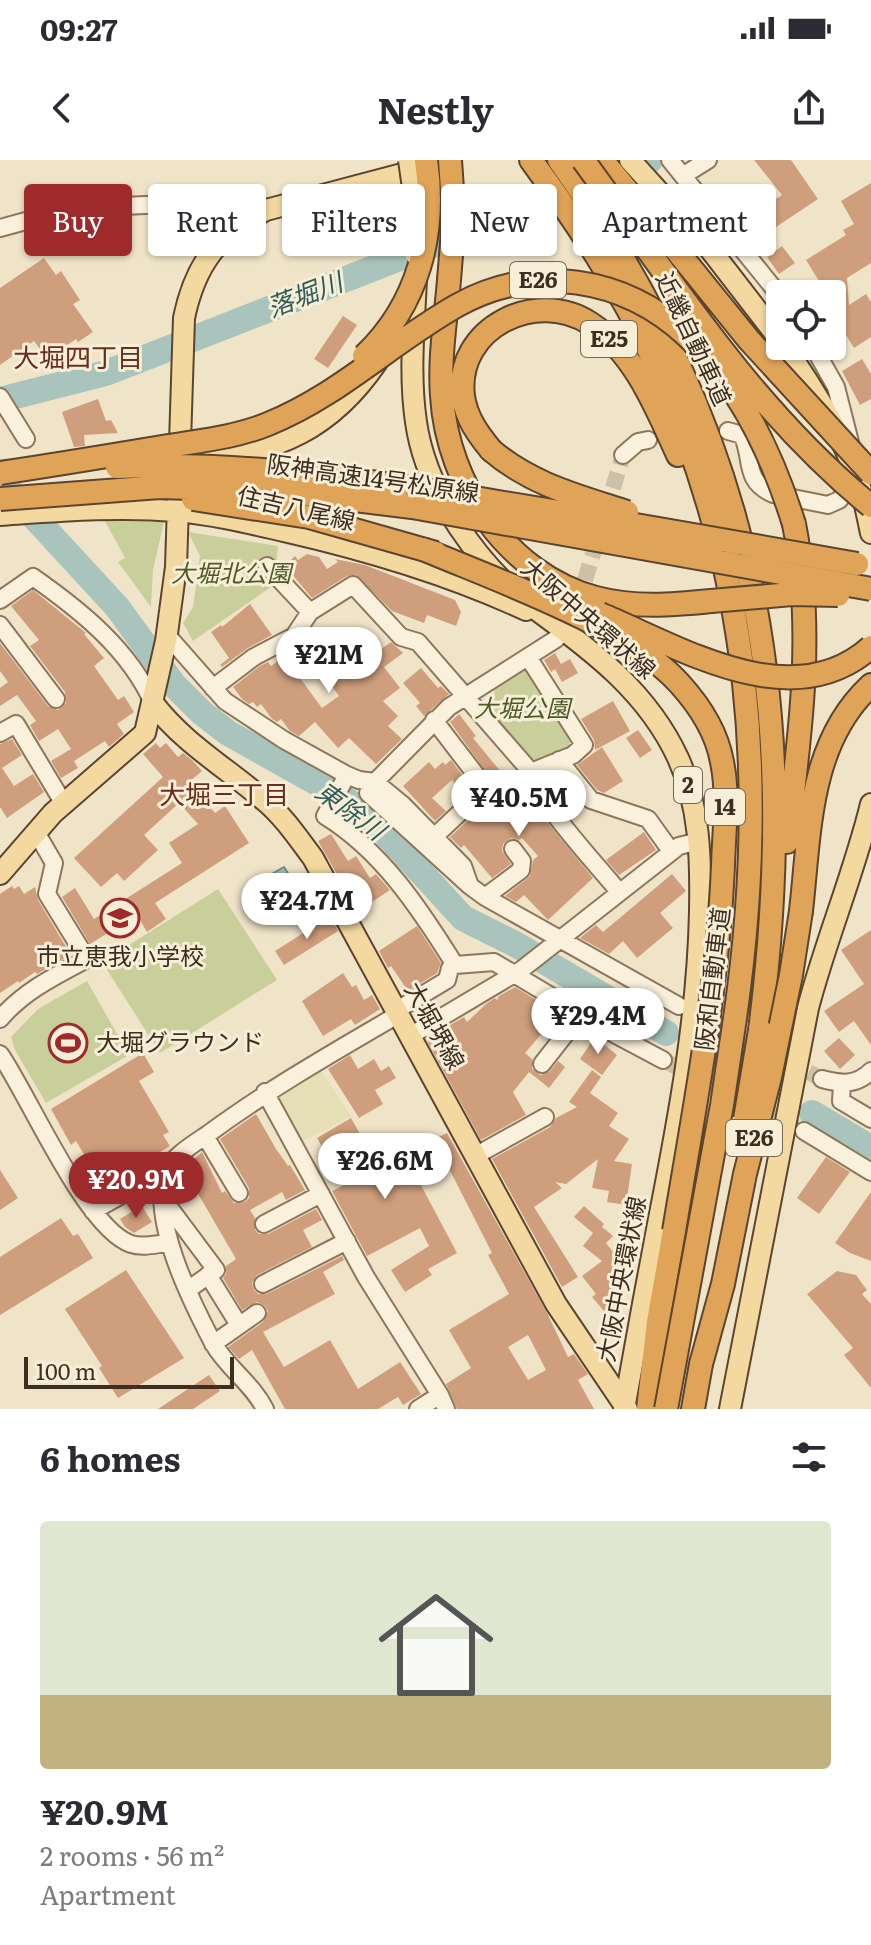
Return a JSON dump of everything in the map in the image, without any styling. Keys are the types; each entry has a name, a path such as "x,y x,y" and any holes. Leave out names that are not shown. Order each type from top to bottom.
{"highway":[{"name":"E26","path":"302,409 370,351 392,326 409,297 427,236 430,195 426,160"},
{"path":"451,160 454,219 442,370 445,423 461,476 491,527 527,562 569,588 593,597 643,605 792,594 871,598"},
{"name":"近畿自動車道","path":"531,160 573,205"},
{"name":"近畿自動車道","path":"559,160 573,189"},
{"path":"583,160 658,267 727,355 801,441 871,506"},
{"path":"602,160 749,340 867,477"},
{"name":"近畿自動車道","path":"605,256 666,387 732,559"},
{"name":"E26","path":"5,468 221,438 266,425 302,409 341,385 433,320 487,292 537,280 602,285 644,304 687,336 717,370 759,437 794,524 802,563 805,654 793,795 760,1030 693,1409"},
{"name":"E25","path":"864,565 732,559 681,461 653,402 627,360 591,324 557,311 533,310 505,319 482,338 467,367 463,395 472,424 491,450 532,479 661,521 823,553 864,565"},
{"name":"阪神高速14号松原線","path":"5,468 160,465 295,473 400,486 732,559"},
{"name":"阪神高速14号松原線","path":"0,499 160,487 222,487 333,496 732,559"},
{"name":"14","path":"81,492 197,499 277,510 343,525 485,569 748,673 783,678 815,676 845,666 871,647"},
{"name":"14","path":"423,549 584,619 645,654 678,682 693,700 706,720 722,761 725,784 723,875 711,1000 658,1322 648,1409"},
{"name":"E26","path":"732,559 762,640 773,753 775,844 770,954"},
{"path":"732,559 871,589"},
{"name":"阪和自動車道","path":"666,1409 722,1105 749,902 752,766 732,559"},
{"name":"E26","path":"701,1364 723,1284 791,975 820,770 843,716 871,685"}],"main road":[{"name":"大阪中央環状線","path":"409,160 416,259 414,397 421,447 428,469 456,524 486,561 535,609 569,625 625,682 659,723 678,758 693,799 699,841 700,933 696,999 683,1096 625,1408"},
{"path":"266,210 451,160"},
{"path":"630,160 741,286 766,321"},
{"path":"0,874 64,804 141,739 154,698 176,567 184,318 198,272 210,256"},
{"name":"住吉八尾線","path":"5,468 224,457 252,453 280,444 330,414 352,394 389,346 416,259"},
{"path":"793,360 867,477 871,533"},
{"name":"住吉八尾線","path":"0,515 66,510 177,511 264,526 384,557 569,625"},
{"name":"大堀堺線","path":"154,698 168,722 268,803 313,858 556,1304 625,1408"},
{"path":"730,1409 808,1008 820,963 867,834 871,804"}],"street":[{"path":"708,160 676,167 767,280"},
{"path":"0,228 55,213 148,205"},
{"path":"821,360 836,387 867,477"},
{"path":"0,397 26,439"},
{"path":"728,431 742,435 753,477 764,490 773,494 828,505 867,477 871,461"},
{"path":"623,455 638,442 648,440"},
{"path":"267,566 310,612"},
{"path":"0,600 33,577 76,607 112,643 154,698"},
{"path":"213,688 254,657 294,636 310,612 353,585 401,637 418,642 466,696 531,772 532,782 554,814 619,892"},
{"path":"0,625 56,699"},
{"path":"371,788 434,720 528,657 569,625"},
{"path":"166,638 213,688 246,717 359,780 434,837 463,866 470,886"},
{"path":"528,657 584,745 573,755 531,772"},
{"path":"434,720 486,788 434,837"},
{"path":"0,733 16,724 64,804"},
{"path":"559,760 591,800 648,819 671,851"},
{"path":"347,775 325,816 346,829 415,901 455,965"},
{"path":"371,788 470,886 485,897 679,1006"},
{"path":"0,1019 34,988 87,959 47,894 54,863 36,832"},
{"path":"410,1036 519,972 671,851 699,841"},
{"path":"485,897 521,870 522,861 513,849"},
{"path":"93,1211 168,1169 205,1136 265,1092 447,980 450,968 455,965 494,962 519,972 581,1014 663,1060"},
{"path":"542,1064 581,1014"},
{"path":"2,1060 98,1220 128,1244 168,1243"},
{"path":"822,1079 842,1084 862,1080 871,1071"},
{"path":"842,1084 841,1101 871,1119"},
{"path":"265,1092 347,1241 443,1402 418,1409"},
{"path":"475,1156 545,1117"},
{"path":"804,1131 871,1172"},
{"path":"205,1136 239,1193"},
{"path":"168,1169 163,1199 168,1243 213,1344 265,1409"},
{"path":"264,1224 321,1194"},
{"path":"163,1199 216,1270 189,1289"},
{"path":"263,1284 347,1241"},
{"path":"208,1275 239,1325"},
{"path":"213,1344 257,1313"}],"shaded area":[{"path":"320,1069 351,1116 301,1142 278,1100 279,1094"}],"green space":[{"path":"105,521 164,522 153,570 151,607 118,562 125,558"},
{"name":"大堀北公園","path":"188,532 278,546 274,585 193,641 183,623 193,607 200,556"},
{"name":"大堀公園","path":"524,665 571,735 569,748 553,756 531,760 493,714 495,685"},
{"path":"218,889 277,980 160,1053 102,962"},
{"name":"大堀グラウンド","path":"87,981 129,1055 46,1103 15,1050 11,1037 38,1009"}],"water":[{"path":"284,867 311,910 291,922 263,879"}],"building":[{"path":"754,160 791,160 818,199 776,227 776,199 782,195"},
{"path":"871,183 871,263 847,278 849,305 866,294 871,302 871,337 854,348 846,335 846,280 818,280 806,260 846,235 843,230 854,224 841,201"},
{"path":"782,246 795,263 779,274 767,257 776,256 776,250"},
{"path":"44,258 56,275 61,271 80,300 73,304 93,332 78,342 76,339 66,346 43,353 34,341 0,365 0,288"},
{"path":"343,316 357,325 328,368 314,359"},
{"path":"862,359 871,374 871,399 860,405 842,371"},
{"path":"98,399 106,421 111,420 118,433 84,435 85,446 74,447 62,412"},
{"path":"307,554 319,557 327,569 338,562 335,559 365,565 455,600 461,612 456,626 427,615 424,623 392,611 356,575 347,576 312,598 285,566 295,556 298,560"},
{"path":"33,590 86,633 104,658 94,666 118,700 124,696 134,712 117,724 124,734 109,747 105,741 74,761 78,768 61,778 51,761 71,749 58,729 39,741 30,725 36,721 17,695 0,706 0,688 8,682 0,671 0,643 48,706 58,710 66,703 65,692 30,646 39,640 11,606"},
{"path":"250,604 272,635 222,667 220,665 229,658 211,632"},
{"path":"313,628 335,652 340,648 344,653 347,651 358,666 391,642 403,653 384,667 400,688 383,701 398,716 388,726 402,739 376,764 349,738 338,748 315,722 299,736 290,731 281,719 277,722 272,719 261,704 257,707 253,702 249,704 242,699 233,687 260,666 268,662 271,666 301,646","holes":["315,663 339,696 322,708 297,674"]},
{"path":"555,653 561,664 570,659 578,673 562,682 555,669 551,672 544,660"},
{"path":"421,668 438,688 441,686 449,694 424,716 416,706 420,703 403,683"},
{"path":"613,701 630,731 595,750 594,740 581,719"},
{"path":"459,714 476,736 473,738 506,778 513,771 523,782 546,821 593,878 548,920 524,895 516,902 505,896 530,876 533,860 538,856 522,838 511,838 503,844 502,851 511,864 492,878 464,845 461,848 450,837 494,796 497,787 450,722"},
{"path":"638,730 652,750 640,758 626,738"},
{"path":"12,739 22,755 2,768 14,786 33,774 44,792 7,818 0,807 0,744"},
{"path":"156,743 160,748 166,743 178,757 183,753 192,760 202,771 188,783 215,813 225,806 249,843 155,903 166,919 147,932 137,915 90,944 62,897 75,888 94,919 182,863 169,843 198,824 179,803 144,835 158,850 124,881 117,873 101,887 74,858 163,777 143,754"},
{"path":"602,747 623,781 604,793 597,790 577,765"},
{"path":"451,760 471,787 464,794 452,780 432,798 446,811 435,821 403,786 429,762 435,769"},
{"path":"562,781 578,801 566,811 551,790"},
{"path":"644,832 656,850 619,875 606,860"},
{"path":"331,834 348,861 356,856 370,878 376,874 390,890 358,911 318,841"},
{"path":"672,874 686,891 660,913 673,928 637,958 623,941 609,954 580,938 596,925 603,932"},
{"path":"12,886 14,889 19,886 24,894 35,887 38,900 71,955 0,993 0,894"},
{"path":"330,916 338,931 284,965 275,951"},
{"path":"417,926 441,963 437,973 408,991 391,966 388,968 379,951"},
{"path":"871,930 871,1045 854,1021 839,1032 824,1011 864,984 841,950"},
{"path":"343,973 352,987 356,985 364,1000 372,995 380,1009 355,1025 351,1019 323,1036 302,1001"},
{"path":"515,987 564,1017 555,1029 549,1025 525,1053 532,1059 532,1069 541,1075 550,1071 558,1061 565,1067 549,1088 529,1072 513,1092 526,1115 481,1140 426,1039 464,1017 467,1022 487,1003"},
{"path":"595,1037 617,1055 602,1075 580,1059"},
{"path":"839,1038 855,1055 840,1069 824,1051"},
{"path":"143,1053 154,1072 139,1081 169,1132 163,1135 170,1146 103,1186 76,1141 71,1145 51,1109"},
{"path":"350,1055 358,1069 374,1059 381,1071 389,1066 396,1078 375,1090 383,1104 359,1118 328,1069"},
{"path":"592,1070 601,1077 590,1093 618,1113 609,1126 629,1139 614,1161 632,1164 626,1205 607,1202 609,1191 592,1188 598,1159 566,1184 555,1182 562,1188 534,1207 578,1277 562,1287 492,1159 550,1127 556,1118 577,1107 569,1102"},
{"path":"256,1114 305,1190 286,1200 282,1192 250,1210 255,1218 255,1230 259,1234 268,1234 316,1209 322,1220 303,1230 312,1247 257,1275 252,1283 254,1290 258,1294 267,1294 342,1256 344,1260 323,1272 335,1294 263,1332 284,1367 330,1340 358,1389 400,1362 421,1394 403,1405 398,1397 378,1409 285,1409 252,1350 239,1359 228,1347 263,1322 268,1311 257,1302 242,1310 223,1278 226,1266 236,1259 197,1192 188,1181 184,1184 178,1173 202,1152 222,1193 225,1191 234,1203 245,1202 249,1198 249,1188 220,1139"},
{"path":"351,1118 371,1153 397,1140 457,1253 428,1269 432,1275 405,1292 391,1270 429,1246 420,1228 367,1256 332,1191 344,1185 317,1138"},
{"path":"447,1133 547,1313 568,1357 574,1354 588,1374 578,1380 594,1409 457,1409 446,1384 471,1368 449,1330 509,1294 488,1255 492,1253 434,1139","holes":["528,1335 546,1370 528,1380 508,1347"]},
{"path":"826,1157 850,1172 819,1214 797,1198"},
{"path":"0,1170 18,1198 0,1210"},
{"path":"871,1192 871,1261 835,1243"},
{"path":"142,1206 152,1222 134,1233 120,1219"},
{"path":"584,1206 613,1236 606,1243 625,1267 615,1324 592,1297 596,1294 582,1276 602,1261 583,1246 593,1233 574,1217"},
{"path":"61,1218 73,1236 78,1234 93,1258 0,1315 0,1257"},
{"path":"126,1270 184,1358 118,1398 99,1368 102,1366 65,1309"},
{"path":"837,1271 856,1275 867,1290 862,1294 871,1304 871,1388 844,1355 853,1348 807,1294"},
{"path":"209,1375 220,1391 193,1409 158,1409"}],"waterway":[{"name":"落堀川","path":"0,400 106,373 650,160"},
{"name":"東除川","path":"0,480 117,607 174,685 202,713 228,733 344,798 375,822 463,918 515,944 666,1033"},
{"name":"東除川","path":"812,1113 871,1148"}],"tunnel":[{"path":"578,603 623,455"},
{"path":"702,1017 822,1079"},
{"path":"663,1060 796,1127"}],"place":[{"name":"市立恵我小学校","path":"120,918"},
{"name":"大堀グラウンド","path":"68,1043"}],"district":[{"name":"大堀四丁目","path":"78,358"},
{"name":"大堀三丁目","path":"224,795"}]}
